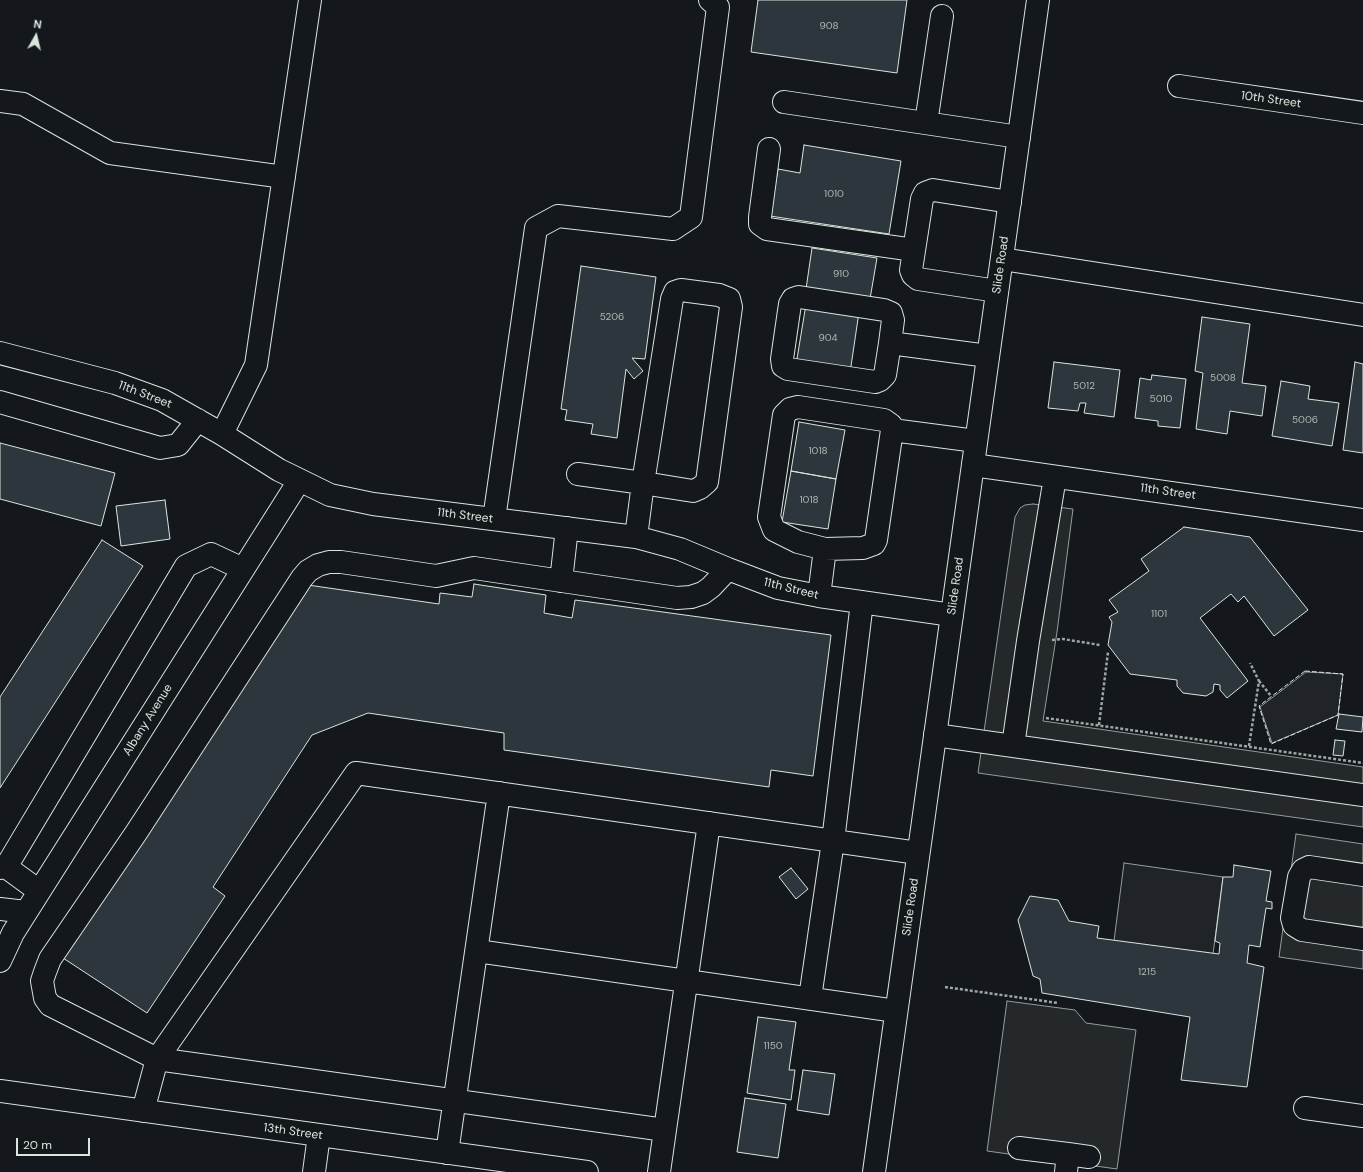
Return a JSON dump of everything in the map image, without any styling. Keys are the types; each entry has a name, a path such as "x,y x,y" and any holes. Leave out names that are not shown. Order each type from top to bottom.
{"street":[{"path":"222,434 256,365 310,0"},
{"path":"494,519 536,228 558,216 673,229 691,217 718,7 710,0"},
{"name":"Slide Road","path":"874,1172 1038,0"},
{"path":"926,123 942,16"},
{"name":"10th Street","path":"1178,86 1363,113"},
{"path":"0,100 23,104 110,153 284,177"},
{"path":"784,102 1019,137"},
{"path":"769,150 760,217 760,224 767,229 914,250"},
{"path":"997,291 918,279 913,276 912,270 914,250 922,199 925,193 932,190 1010,202"},
{"path":"1002,259 1363,315"},
{"path":"578,474 644,484 693,491 700,488 707,482 731,307 729,299 719,295 681,290 674,292 672,299 644,484 636,537"},
{"path":"799,297 884,310 891,313 893,320 890,343 885,375 880,380 875,382 788,369 783,366 782,359 790,304 793,299 799,297"},
{"path":"890,343 988,356"},
{"name":"11th Street","path":"0,353 115,383 162,400 222,434 299,481 330,495 373,504 636,537 680,549 778,588 818,596 952,615"},
{"path":"0,402 160,448 178,445 198,420"},
{"path":"798,406 884,420 891,424 892,430 876,540 874,544 863,548 825,549 798,542 774,530 769,517 784,415 790,409 798,406"},
{"path":"892,430 976,441"},
{"name":"11th Street","path":"973,465 1363,520"},
{"path":"1013,746 1028,641 1055,477"},
{"name":"Albany Avenue","path":"0,961 13,933 39,891 299,481"},
{"path":"561,581 567,528"},
{"path":"818,596 825,549"},
{"path":"39,891 3,868 186,566 211,554 243,569"},
{"path":"665,1130 157,1058 50,1004 45,998 42,981 50,959 141,826 302,578 308,572 329,562 341,562 436,576 474,568 677,598 691,597 703,593 711,588 728,569"},
{"path":"810,998 833,841 862,602"},
{"path":"935,736 1363,795"},
{"path":"143,1111 157,1058 356,773 918,853"},
{"path":"447,1153 499,793"},
{"path":"659,1172 709,823"},
{"path":"1363,875 1309,867 1303,870 1298,877 1292,918 1294,925 1302,930 1363,939"},
{"path":"0,908 26,912"},
{"path":"477,951 896,1011"},
{"name":"13th Street","path":"0,1091 447,1153 478,1165 587,1172"},
{"path":"1305,1108 1363,1116"},
{"path":"314,1172 319,1135"},
{"path":"1019,1148 1067,1163 1089,1157"}],"path":[{"path":"1028,641 1063,639 1100,645"},
{"path":"1099,725 1108,652"},
{"path":"1250,663 1259,682 1271,696"},
{"path":"1249,746 1259,682"},
{"path":"1046,718 1363,763"},
{"path":"945,987 1058,1003"}],"shaded area":[{"path":"1033,504 1073,509 1057,632 1043,721 1363,767 1363,827 978,773 1015,517 1020,508 1025,505"},
{"path":"1306,672 1343,674 1338,715 1272,743 1260,707"},
{"path":"1296,834 1363,844 1363,969 1279,957"},
{"path":"1124,863 1223,877 1213,954 1114,941"},
{"path":"1007,1001 1075,1010 1086,1023 1136,1030 1117,1169 987,1151"}],"building":[{"path":"758,0 907,0 897,73 751,52"},
{"path":"804,145 901,161 889,234 770,216 778,169 800,173"},
{"path":"812,248 877,258 870,299 806,289"},
{"path":"581,266 656,277 645,359 632,358 643,371 634,379 626,369 617,438 591,434 593,424 565,420 567,410 561,409"},
{"path":"806,304 859,312 850,373 796,365"},
{"path":"1202,317 1250,324 1242,383 1266,386 1262,416 1230,411 1227,434 1196,429 1203,373 1195,371"},
{"path":"1054,362 1120,370 1114,417 1084,413 1086,403 1080,403 1078,411 1048,408"},
{"path":"1355,362 1363,364 1363,453 1343,450"},
{"path":"1152,375 1186,379 1180,428 1158,426 1158,421 1135,418 1140,378 1151,380"},
{"path":"1281,381 1310,386 1308,399 1339,403 1332,446 1272,436"},
{"path":"799,422 845,430 836,479 791,471"},
{"path":"0,443 115,473 101,526 0,499"},
{"path":"791,471 836,479 828,529 782,522"},
{"path":"165,500 170,539 121,546 116,506"},
{"path":"1184,527 1250,537 1308,610 1274,636 1244,596 1238,602 1231,594 1200,618 1248,681 1227,698 1220,690 1220,685 1214,684 1213,692 1206,696 1183,693 1177,686 1177,680 1130,674 1108,645 1112,622 1109,617 1118,612 1109,600 1149,571 1141,559"},
{"path":"102,540 143,566 0,788 0,697"},
{"path":"474,584 546,595 544,613 572,618 575,600 831,635 813,776 771,770 769,787 504,750 504,733 368,713 312,735 213,887 225,896 147,1013 63,958 308,585 439,604 440,593 472,597"},
{"path":"1339,714 1363,717 1362,732 1336,729"},
{"path":"1335,740 1345,741 1343,756 1333,755"},
{"path":"1234,865 1271,871 1266,901 1272,902 1272,909 1266,908 1260,947 1249,945 1247,963 1264,967 1247,1087 1181,1080 1190,1017 1042,993 1040,979 1033,976 1018,920 1030,896 1058,900 1069,921 1099,926 1097,938 1219,954 1220,943 1215,941 1223,877 1233,877"},
{"path":"791,868 808,889 796,899 779,877"},
{"path":"758,1017 796,1022 789,1070 795,1070 791,1100 747,1093"},
{"path":"803,1070 835,1074 829,1115 797,1110"},
{"path":"745,1098 786,1104 778,1158 737,1152"}],"fence":[{"path":"1305,671 1343,674 1338,715 1271,744 1259,706 1305,671"}]}
